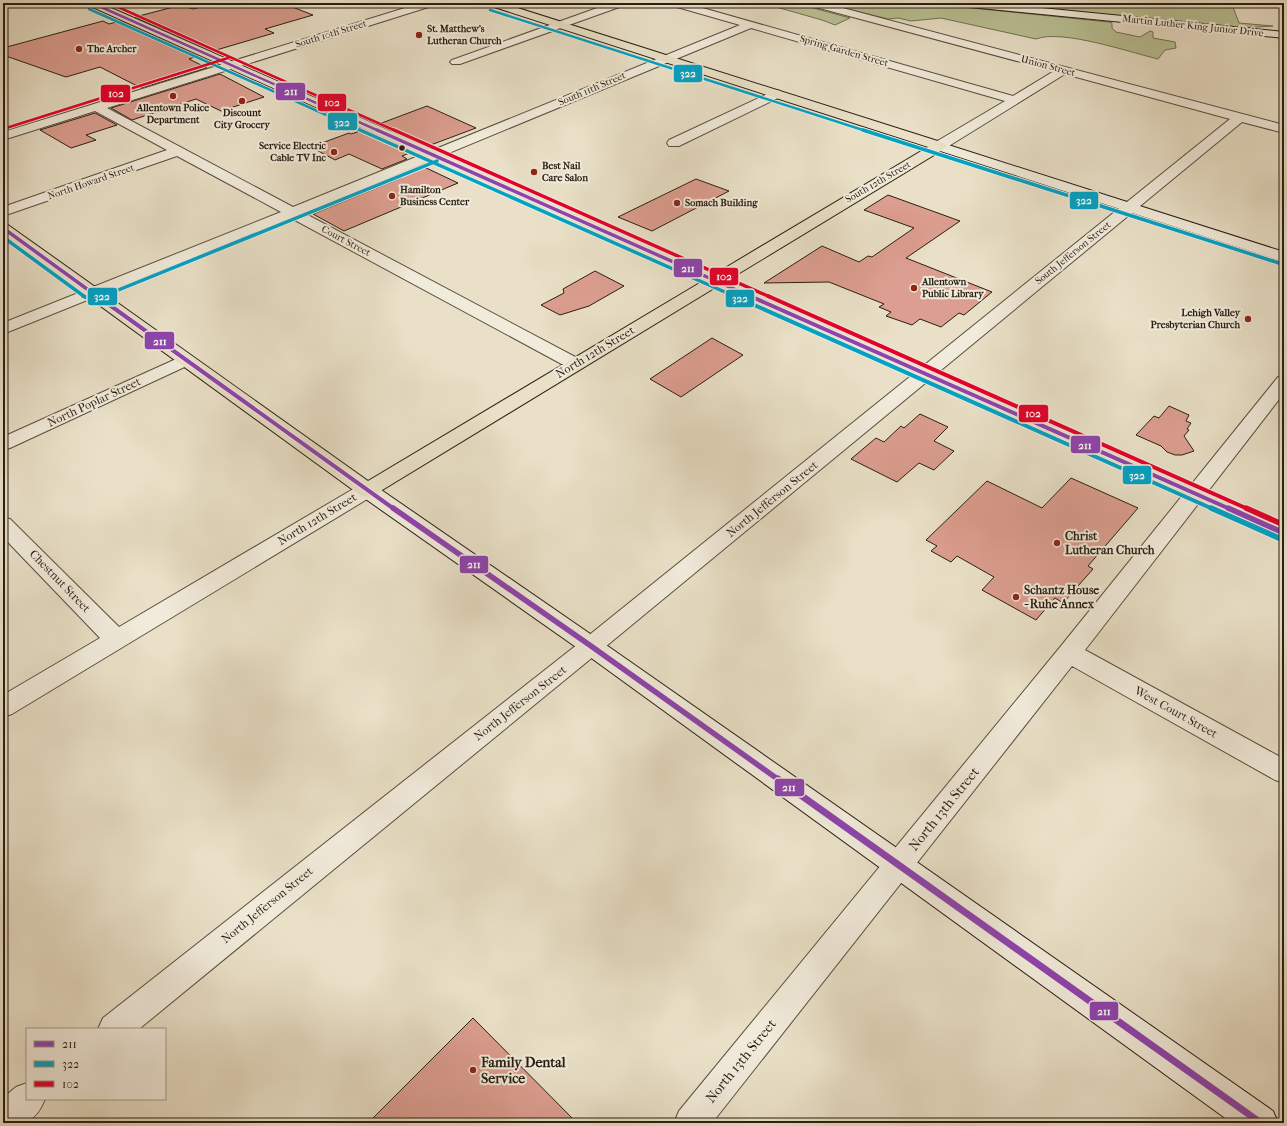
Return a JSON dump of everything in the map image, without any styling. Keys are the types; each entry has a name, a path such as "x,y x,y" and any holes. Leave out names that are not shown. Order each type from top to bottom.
{"main road":[{"path":"92,3 713,281 1284,533"},
{"path":"496,4 939,146"},
{"name":"South 12th Street","path":"713,281 939,146"},
{"path":"3,228 367,490"},
{"name":"North 12th Street","path":"367,490 713,281"}],"street":[{"name":"South 10th Street","path":"3,136 431,3"},
{"path":"456,62 621,3"},
{"name":"Spring Garden Street","path":"674,3 1014,100"},
{"name":"Union Street","path":"812,3 1284,129"},
{"name":"Martin Luther King Junior Drive","path":"960,3 1284,35"},
{"name":"South 11th Street","path":"3,330 750,25"},
{"name":"South 12th Street","path":"939,146 1064,70"},
{"path":"674,143 776,94"},
{"name":"Court Street","path":"96,107 574,364"},
{"name":"South Jefferson Street","path":"924,373 1240,117"},
{"path":"939,146 1284,257"},
{"name":"North Howard Street","path":"3,212 178,151"},
{"name":"North Poplar Street","path":"3,444 185,360"},
{"name":"North Jefferson Street","path":"115,1028 592,646 779,494 924,373"},
{"name":"North 13th Street","path":"692,1123 1069,653 1284,381"},
{"path":"367,490 592,646 1261,1123"},
{"name":"North 12th Street","path":"3,708 367,490"},
{"name":"Chestnut Street","path":"3,524 116,640"},
{"name":"West Court Street","path":"1069,653 1284,772"},
{"path":"3,1119 27,1100"}],"green space":[{"path":"762,3 795,3 850,18 835,25"},
{"path":"824,3 923,3 1109,22 1112,23 1112,28 1116,32 1140,37 1150,31 1153,32 1153,38 1175,42 1176,48 1165,50 1158,59 1078,39 1048,37 1036,39 941,18 911,21 898,18 888,19"},
{"path":"991,3 1235,3 1236,6 1233,7 1239,23 1273,26 1239,28"}],"building":[{"path":"217,3 282,3 313,15 265,29 274,33 213,51 135,17 181,5 193,9"},
{"path":"103,21 109,24 120,21 198,56 189,59 207,68 141,88 100,67 66,77 3,55 3,48"},
{"name":"Allentown Police Department","path":"220,74 264,97 221,111 196,99 132,120 111,108"},
{"path":"427,106 476,128 428,146 379,124"},
{"path":"95,113 117,125 86,135 96,140 71,148 40,130"},
{"path":"363,130 412,152 402,156 407,159 382,169 349,154 335,160 311,147 349,133 351,134"},
{"name":"Hamilton Business Center","path":"422,166 458,183 344,231 313,214 401,178 397,176"},
{"name":"Somach Building","path":"696,179 729,191 652,231 618,217"},
{"name":"Allentown Public Library","path":"888,195 960,221 906,258 992,292 964,315 959,313 941,327 920,319 912,325 886,316 891,312 879,307 884,304 829,282 764,283 822,246 859,262 868,256 872,257 914,228 864,210"},
{"path":"595,271 624,286 589,306 560,315 541,305 564,293 563,289"},
{"path":"712,338 743,355 681,397 650,379"},
{"path":"1169,406 1189,415 1186,421 1191,423 1187,429 1189,430 1184,436 1194,451 1182,455 1175,455 1167,452 1161,446 1136,435 1154,416 1159,418"},
{"path":"920,414 948,427 934,441 954,451 934,470 919,463 897,482 851,459 876,438 884,442 901,426 904,428"},
{"name":"Christ Lutheran Church","path":"1071,478 1138,508 1088,566 1093,569 1063,603 1055,598 1036,620 982,590 994,577 957,556 951,562 931,551 937,546 926,540 987,481 1042,508"},
{"name":"Family Dental Service","path":"473,1018 577,1123 368,1123"}],"transit line":[{"name":"211","path":"92,3 1284,533"},
{"name":"102","path":"109,3 1284,525"},
{"name":"322","path":"89,9 1281,539"},
{"name":"322","path":"490,10 1282,264"},
{"name":"102","path":"3,129 228,58"},
{"name":"322","path":"3,237 88,299 93,300 437,161"},
{"name":"211","path":"3,228 367,490 591,646 1261,1123"}],"place":[{"name":"St. Matthew's Lutheran Church","path":"419,35"},
{"name":"The Archer","path":"79,49"},
{"name":"Allentown Police Department","path":"173,96"},
{"name":"Discount City Grocery","path":"242,101"},
{"name":"Service Electric Cable TV Inc","path":"334,152"},
{"name":"Best Nail Care Salon","path":"534,172"},
{"name":"Hamilton Business Center","path":"392,196"},
{"name":"Somach Building","path":"677,203"},
{"name":"Allentown Public Library","path":"914,288"},
{"name":"Lehigh Valley Presbyterian Church","path":"1248,319"},
{"name":"Christ Lutheran Church","path":"1057,543"},
{"name":"Schantz House - Ruhe Annex","path":"1016,597"},
{"name":"Family Dental Service","path":"473,1070"}]}
